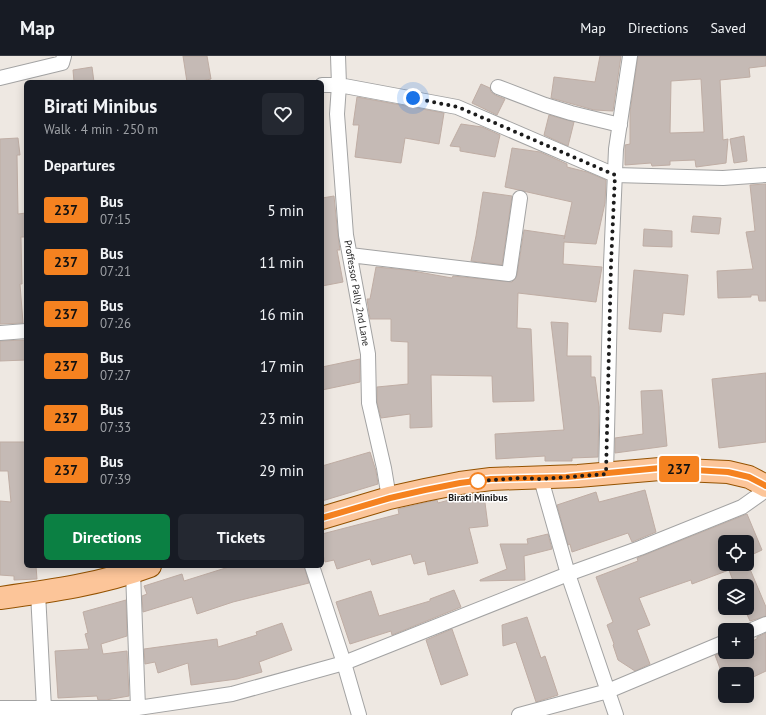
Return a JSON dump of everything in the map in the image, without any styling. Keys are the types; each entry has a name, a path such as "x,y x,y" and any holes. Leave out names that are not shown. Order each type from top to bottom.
{"main road":[{"path":"324,517 390,498 460,483 498,479 541,479 660,468 728,472 749,477 766,486"},
{"path":"0,598 93,583 141,569"}],"street":[{"path":"0,78 41,62 62,63 64,56"},
{"name":"Proffessor Pally 2nd Lane","path":"338,56 339,85 337,114 346,235 368,354 369,403 390,498"},
{"path":"606,474 611,264 616,149 630,56"},
{"path":"324,85 339,85 458,107 615,175 723,178 766,175"},
{"path":"498,87 552,107 620,125"},
{"path":"350,255 509,274 520,198"},
{"path":"0,334 24,331"},
{"path":"541,479 568,574 616,715"},
{"path":"0,708 44,708 105,712 138,708 232,694 344,663 742,507 766,490"},
{"path":"313,568 344,663 359,715"},
{"path":"138,708 141,569"},
{"path":"38,593 44,708"},
{"path":"754,629 766,624"},
{"path":"519,715 608,692 718,645"}],"building":[{"path":"183,56 207,56 211,79 187,80"},
{"path":"600,56 621,56 613,111 594,110 551,98 554,77 595,82"},
{"path":"638,56 766,56 766,66 749,68 750,77 720,80 723,140 728,139 726,163 696,167 695,160 670,161 670,165 652,166 651,163 625,165 625,145 630,144 630,112","holes":["701,79 704,132 670,133 671,81"]},
{"path":"92,67 94,80 74,80 73,70"},
{"path":"481,84 490,88 491,92 495,95 505,99 497,115 472,103"},
{"path":"357,97 444,113 439,144 405,138 401,163 355,157 359,125 353,125"},
{"path":"549,115 574,122 568,146 544,135"},
{"path":"461,124 482,127 500,135 495,157 460,151 460,147 450,146"},
{"path":"744,136 747,161 734,163 730,139"},
{"path":"18,138 20,155 17,155 18,214 24,213 24,237 21,237 22,284 20,284 23,323 0,324 0,139"},
{"path":"512,148 540,152 567,164 567,167 587,172 606,180 605,203 596,244 564,242 563,264 602,267 596,302 518,293 517,328 531,329 534,401 493,402 492,376 431,375 432,427 410,428 410,414 381,418 377,402 377,387 408,384 408,342 391,341 391,319 370,319 367,299 370,299 376,267 407,270 452,278 453,276 512,282 517,275 524,230 565,236 572,202 505,187"},
{"path":"766,184 766,301 759,301 758,295 751,295 751,297 718,298 717,271 753,269 746,232 755,231 750,185"},
{"path":"483,192 512,196 502,265 471,261"},
{"path":"334,196 340,250 337,250 343,282 324,286 324,198"},
{"path":"693,216 721,218 719,234 691,232"},
{"path":"644,229 672,231 672,247 643,246"},
{"path":"634,270 688,275 684,315 663,313 661,332 629,329"},
{"path":"551,322 568,323 567,356 591,356 591,377 595,377 599,407 598,457 572,458 572,461 545,461 545,456 496,459 495,434 564,430"},
{"path":"24,340 24,360 0,361 0,341"},
{"path":"360,359 360,382 324,390 324,367"},
{"path":"766,373 766,442 719,448 712,379"},
{"path":"662,390 667,446 615,453 615,438 643,434 641,391"},
{"path":"0,442 24,442 24,568 36,568 37,579 14,580 14,576 0,575 0,501 11,502 8,471 0,471"},
{"path":"370,452 376,471 378,484 324,500 324,465"},
{"path":"645,490 656,532 632,542 628,533 572,552 570,544 568,545 557,505 596,492 599,502"},
{"path":"484,495 488,526 469,528 478,563 428,575 425,561 414,564 411,554 372,565 370,559 337,569 334,560 325,562 324,533 399,514 398,509 437,500 438,503"},
{"path":"747,514 762,550 754,554 754,535 718,535 718,571 726,571 692,584 691,580 639,598 650,625 637,630 650,664 635,671 618,660 607,625 613,622 596,577 638,561 637,558"},
{"path":"548,534 552,549 524,556 525,580 480,581 507,569 500,544 528,544 527,539"},
{"path":"226,568 305,568 309,583 233,602 197,614 192,597 143,612 142,596 147,594 144,586 182,574 184,581"},
{"path":"729,571 751,571 766,607 766,616 750,621 747,615 754,615 754,579 732,579"},
{"path":"454,590 461,607 392,635 391,631 350,644 336,602 371,591 379,616 430,601 430,599"},
{"path":"126,600 127,636 101,644 103,654 127,651 129,696 106,700 98,700 97,696 58,698 55,651 89,649 85,634 88,633 83,612"},
{"path":"527,617 541,658 545,656 558,695 536,702 516,642 503,646 502,625"},
{"path":"282,623 292,650 259,662 262,672 237,679 191,685 188,663 158,673 155,662 145,664 144,649 217,639 218,647 257,635 256,632"},
{"path":"452,629 468,675 441,685 426,640"},
{"path":"766,633 766,671 754,677 754,667 719,667 715,655 718,654 718,659 754,659 754,640 757,639 757,637"}],"bus line":[{"name":"237","path":"324,517 390,498 460,483 491,479 541,479 660,468 740,474 766,486"}],"place":[{"name":"Birati Minibus","path":"478,481"}],"route":[{"path":"413,98 458,107 615,175 611,264 606,474 541,479 521,478 476,481 478,481"}]}
